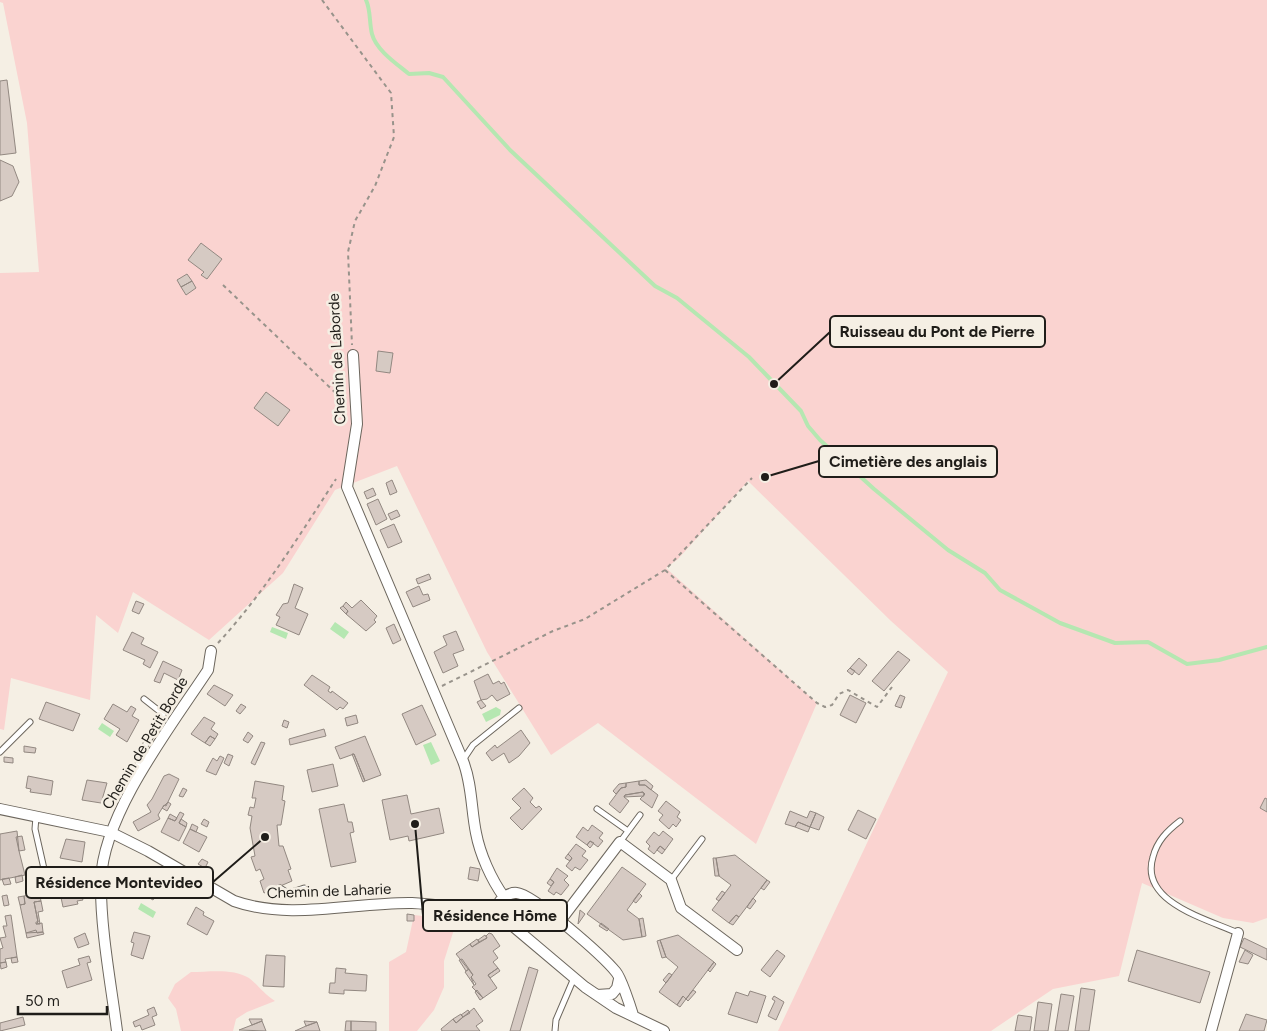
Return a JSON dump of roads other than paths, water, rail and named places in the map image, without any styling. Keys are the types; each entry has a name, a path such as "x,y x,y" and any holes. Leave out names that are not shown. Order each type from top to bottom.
{"street":[{"name":"Chemin de Laborde","path":"353,355 357,424 347,487 463,761 470,780 476,835 485,861 504,897"},
{"name":"Chemin de Petit Borde","path":"117,1031 101,880 110,832 140,776 208,670 212,651"},
{"name":"Chemin de Laharie","path":"0,809 110,832 148,851 234,901 249,906 266,909 410,903 499,910"},
{"path":"560,921 620,842 671,880 681,908 737,950"},
{"path":"634,1014 619,980 618,973 560,921 528,897 517,893 509,893 500,901 499,910 502,917 574,978 616,1008 634,1014 664,1031"},
{"path":"1211,1031 1238,933"},
{"path":"597,995 612,994 617,988 619,980"}],"lane":[{"path":"140,776 137,766 141,755 163,719 163,714 144,699"},
{"path":"463,761 473,746 519,708"},
{"path":"0,752 30,722"},
{"path":"597,809 628,831"},
{"path":"620,842 640,815"},
{"path":"36,816 35,829 47,882"},
{"path":"1180,822 1165,833 1154,852 1149,868 1154,885 1164,896 1180,907 1238,933"},
{"path":"671,880 702,839"},
{"path":"280,888 284,892 292,892 304,888"},
{"path":"554,1031 556,1020 574,978"}],"waterway":[{"path":"366,0 374,40 388,56 409,74 429,73 443,77 510,150 655,286 677,298 749,357 801,411 808,426 820,440 874,489 948,550 985,573 1000,590 1060,623 1115,643 1148,642 1187,664 1219,660 1267,647"}],"place":[{"name":"Ruisseau du Pont de Pierre","path":"774,384"},
{"name":"Cimetière des anglais","path":"765,477"},
{"name":"Résidence Hôme","path":"415,824"},
{"name":"Résidence Montevideo","path":"265,837"}]}
